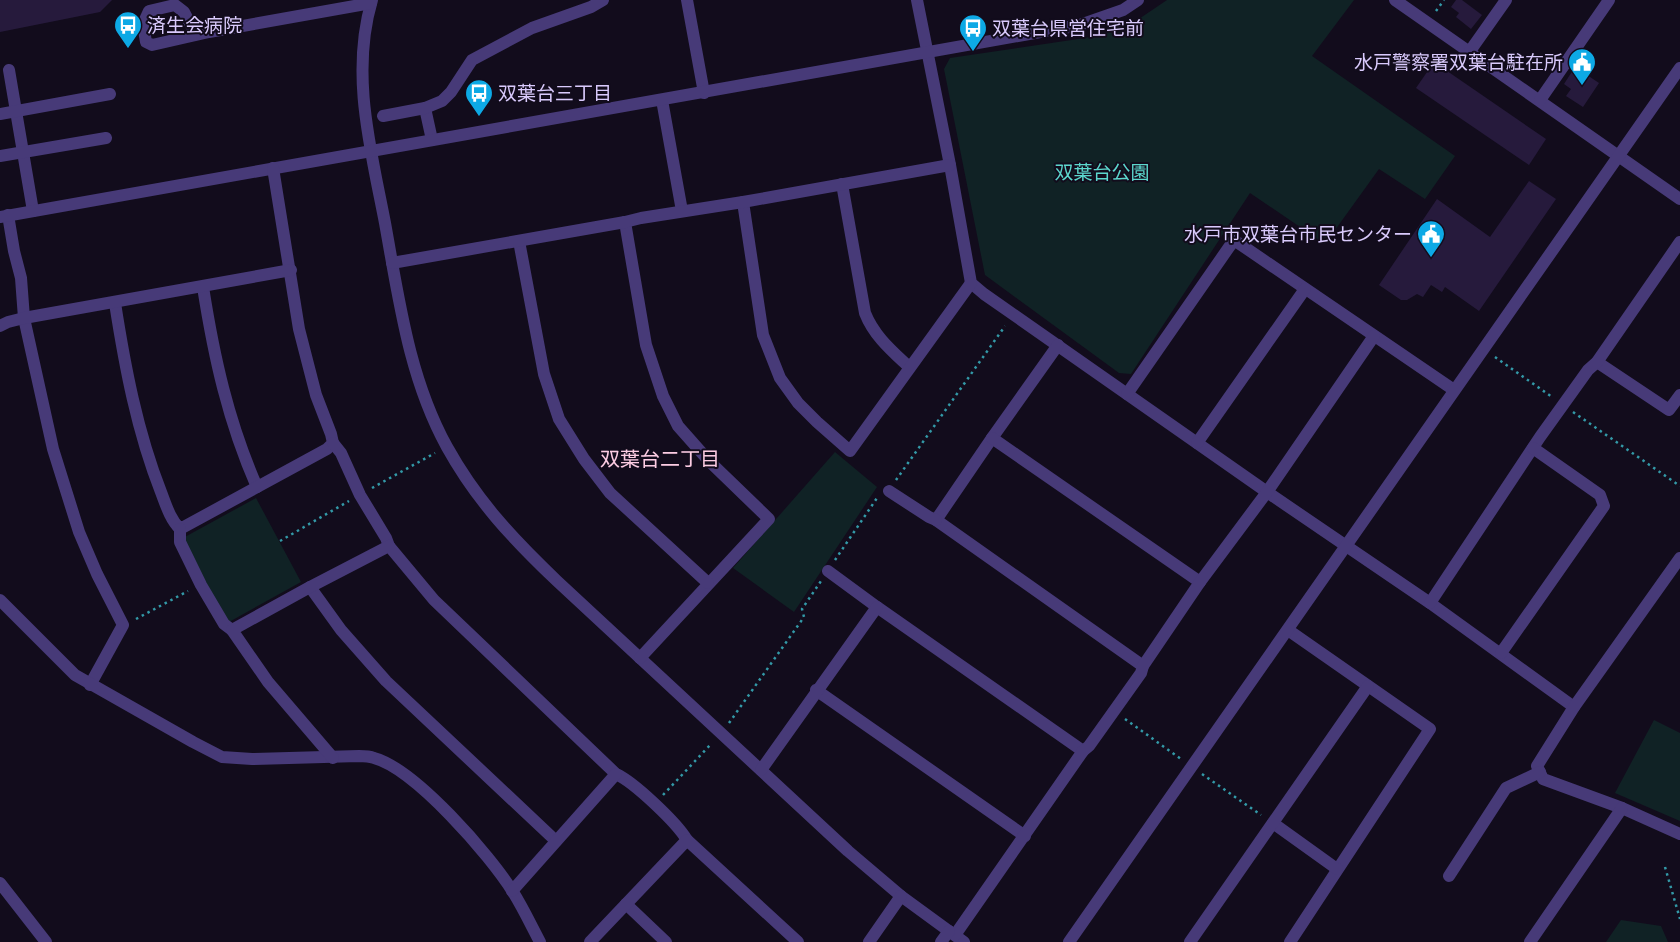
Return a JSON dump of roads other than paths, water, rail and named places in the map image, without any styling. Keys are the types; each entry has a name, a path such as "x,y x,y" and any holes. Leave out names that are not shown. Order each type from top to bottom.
{"street":[{"path":"383,116 425,108 442,100 451,92 472,60 532,28 591,7 603,0"},
{"path":"687,0 704,93"},
{"path":"917,0 971,283 1267,492 1430,603 1574,707"},
{"path":"90,685 123,625 79,532 53,449 24,318 21,278 4,216 1080,25 1123,10 1138,0"},
{"path":"1395,0 1680,199"},
{"path":"1470,51 1506,0"},
{"path":"1540,100 1609,0"},
{"path":"196,35 372,2 363,43 362,92 405,336 429,410 460,470 479,499 523,549 848,851 900,896 956,936"},
{"path":"1069,942 1680,68"},
{"path":"9,70 33,211"},
{"path":"0,114 110,94"},
{"path":"662,100 682,211"},
{"path":"425,108 432,140"},
{"path":"0,156 106,138"},
{"path":"392,263 950,165"},
{"path":"273,168 291,270 299,329 316,395 331,434 332,443 341,453 360,495 386,538 388,546 434,600 616,774 624,778 653,804 687,840 798,942"},
{"path":"842,184 865,313 870,326 879,338 909,367"},
{"path":"743,202 763,335 780,378 798,403 850,451 971,283"},
{"path":"625,222 646,344 663,396 678,426 684,433 709,461 770,519 708,583 640,658"},
{"path":"1127,394 1234,240 1454,390"},
{"path":"519,242 544,374 559,419 584,459 610,493 708,583"},
{"path":"1430,603 1563,405 1588,370 1597,362 1680,242"},
{"path":"0,326 24,318 291,270"},
{"path":"203,287 218,371 229,412 242,452 257,487"},
{"path":"1197,443 1304,289"},
{"path":"115,303 138,425 155,477 173,522 180,530 180,542 201,585 224,624 232,630 268,682 333,758"},
{"path":"941,942 956,936 1083,751 1089,746 1141,673 1143,666 1200,582 1267,492 1374,336"},
{"path":"936,520 1058,345"},
{"path":"1597,362 1669,410 1680,395"},
{"path":"992,438 1200,582"},
{"path":"180,530 327,449 332,443"},
{"path":"1501,653 1604,506 1600,495 1534,448"},
{"path":"888,491 936,520 1143,666"},
{"path":"232,630 388,546"},
{"path":"1680,558 1574,707 1537,766 1543,779 1622,808 1680,834"},
{"path":"828,571 876,607 1083,751"},
{"path":"310,587 341,630 386,681 556,841"},
{"path":"0,600 75,675 222,757 252,759 359,756 375,758 400,770 423,789 475,842 512,890 540,942"},
{"path":"761,770 876,607"},
{"path":"1288,630 1430,729 1290,942"},
{"path":"1190,942 1269,821 1368,686"},
{"path":"816,690 1025,836"},
{"path":"1449,876 1506,788 1540,772"},
{"path":"512,890 616,774"},
{"path":"1530,942 1622,808"},
{"path":"1269,821 1337,869"},
{"path":"590,942 687,840"},
{"path":"0,883 46,942"},
{"path":"869,942 900,896"},
{"path":"626,904 666,942"}],"place":[{"name":"済生会病院","path":"128,49"},
{"name":"双葉台県営住宅前","path":"973,52"},
{"name":"水戸警察署双葉台駐在所","path":"1582,86"},
{"name":"双葉台三丁目","path":"479,117"},
{"name":"水戸市双葉台市民センター","path":"1431,258"}],"district":[{"name":"双葉台二丁目","path":"660,459"}],"park label":[{"name":"双葉台公園","path":"1102,172"}]}
